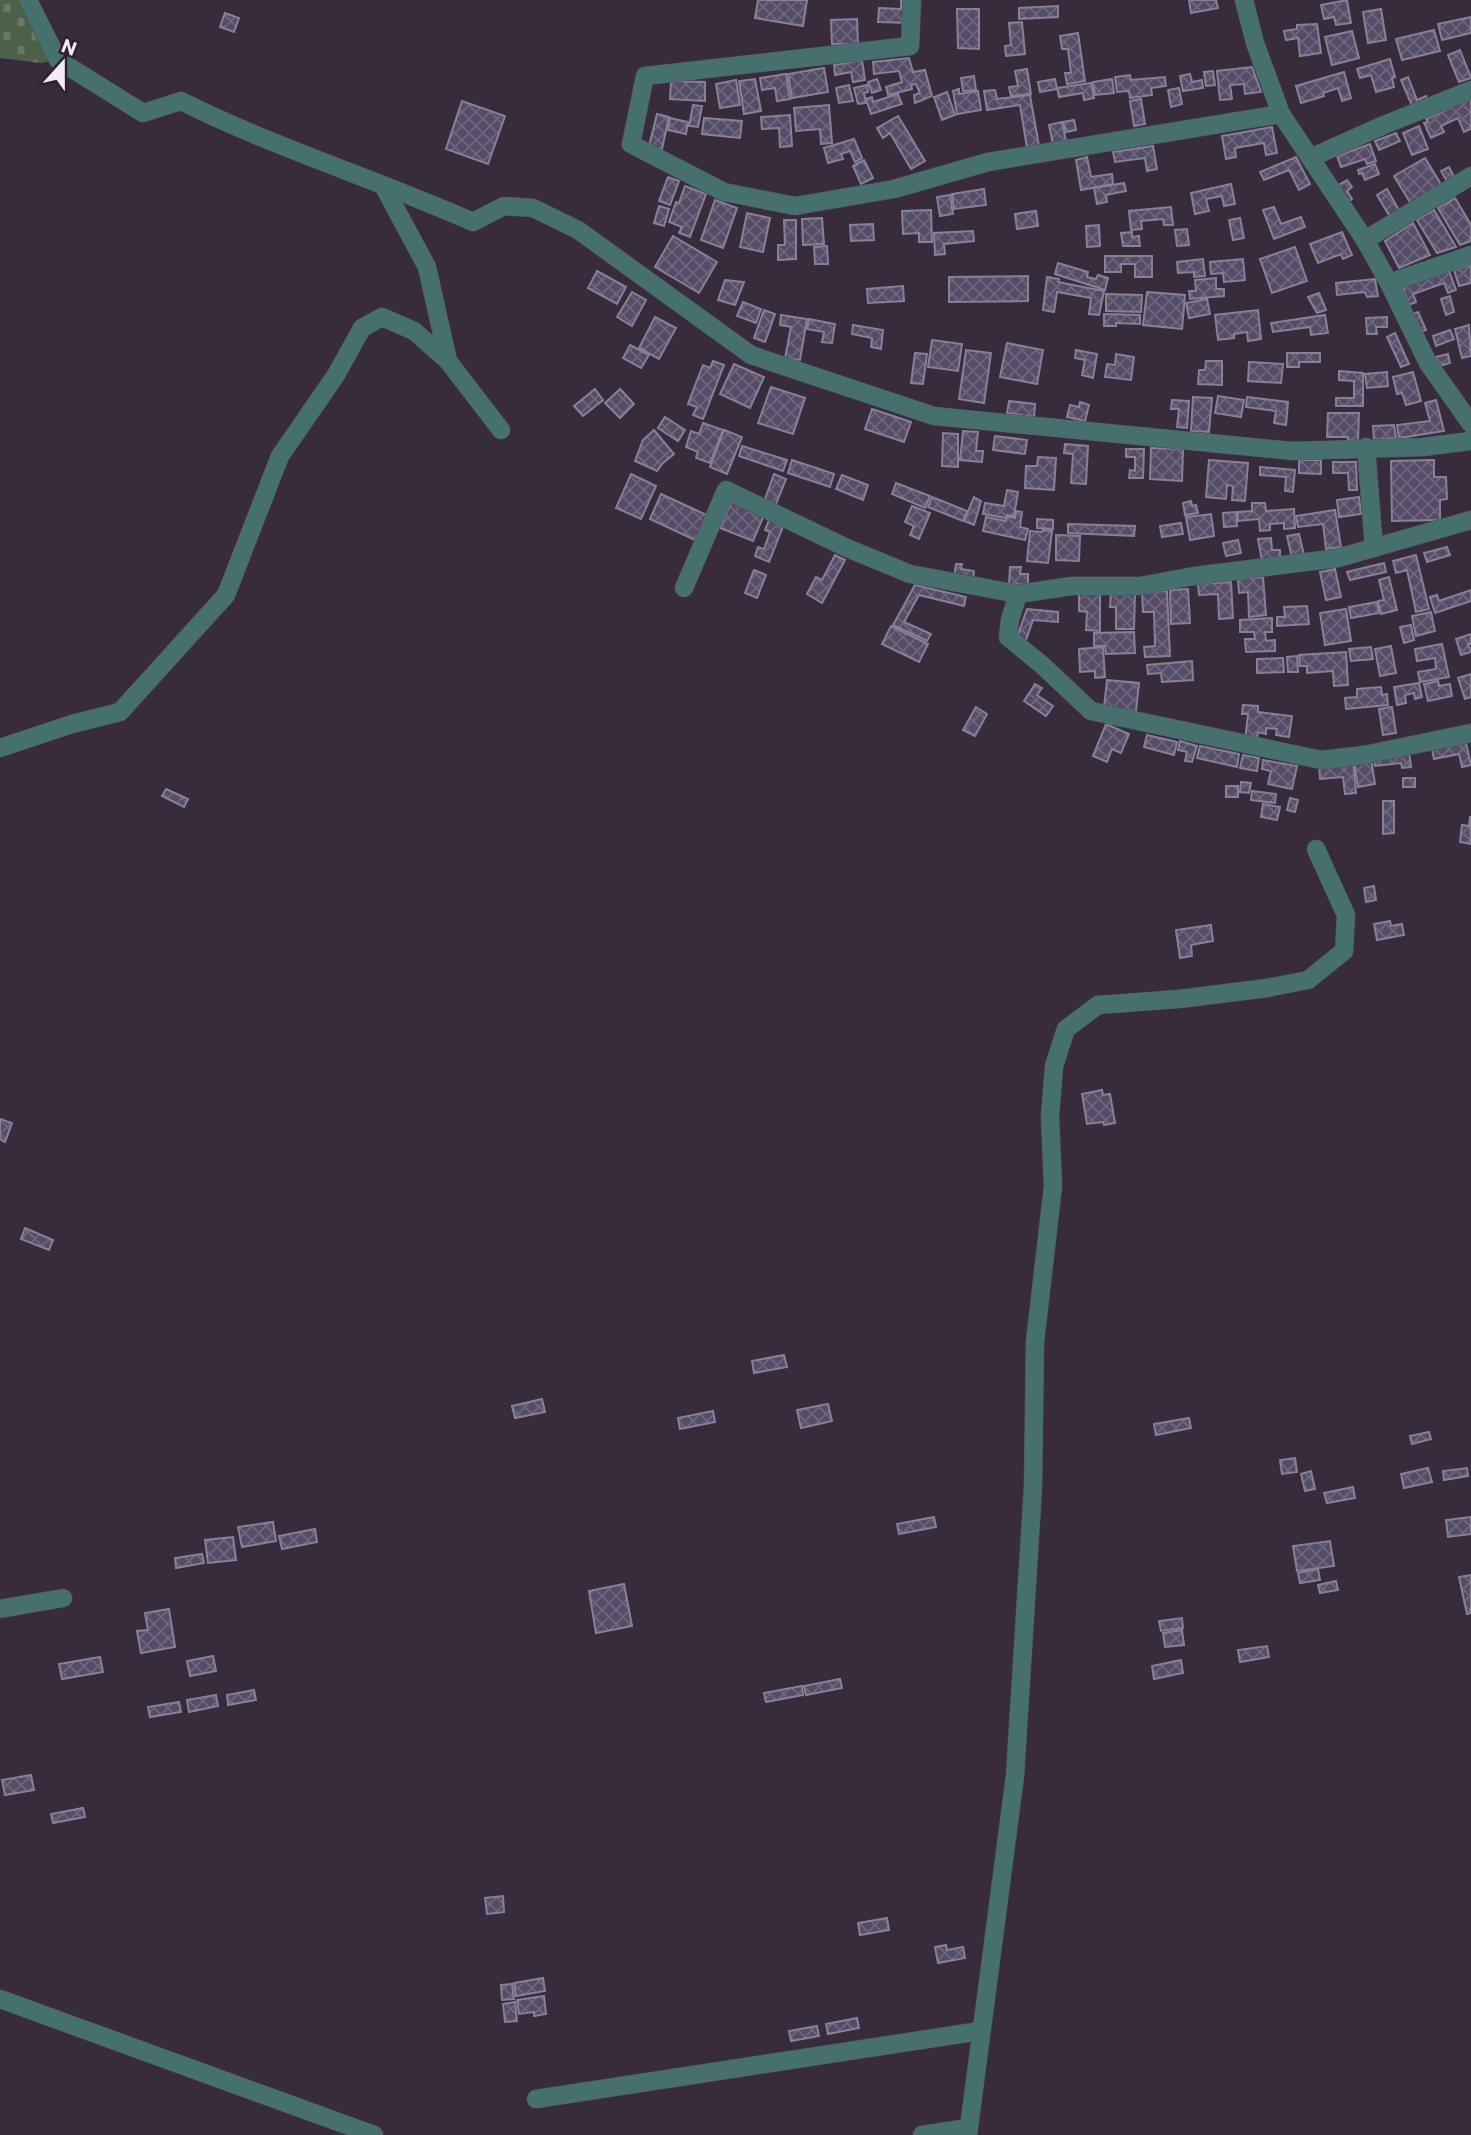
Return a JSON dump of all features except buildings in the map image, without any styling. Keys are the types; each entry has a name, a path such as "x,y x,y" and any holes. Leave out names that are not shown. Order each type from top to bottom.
{"street":[{"path":"28,0 58,60 143,113 181,101 219,120 472,222 504,206 533,208 578,230 751,355 934,416 1293,451 1423,447 1471,440"},
{"path":"912,0 910,46 645,76 631,144 724,192 794,206 894,189 988,162 1281,114"},
{"path":"1244,0 1255,43 1281,114 1364,240 1389,283 1428,363 1471,424"},
{"path":"1310,159 1384,125 1471,90"},
{"path":"1364,240 1471,176"},
{"path":"384,187 427,267 448,361"},
{"path":"1389,283 1471,255"},
{"path":"0,748 72,724 120,712 226,595 280,456 336,375 362,328 382,317 414,331 448,361 501,430"},
{"path":"1366,447 1374,548"},
{"path":"684,588 726,490 847,548 910,574 1018,594 1072,586 1140,586 1194,576 1338,558 1471,520"},
{"path":"1018,594 1008,637 1091,711 1321,760 1364,755 1471,733"},
{"path":"922,2135 968,2132 1016,1776 1033,1487 1035,1342 1053,1186 1050,1116 1054,1066 1066,1029 1098,1005 1192,998 1308,980 1344,951 1346,915 1316,849"},
{"path":"0,1609 63,1598"},
{"path":"0,1998 374,2135"},
{"path":"536,2099 980,2031"}],"green space":[{"path":"0,0 28,0 58,60 41,63 0,58"}]}
